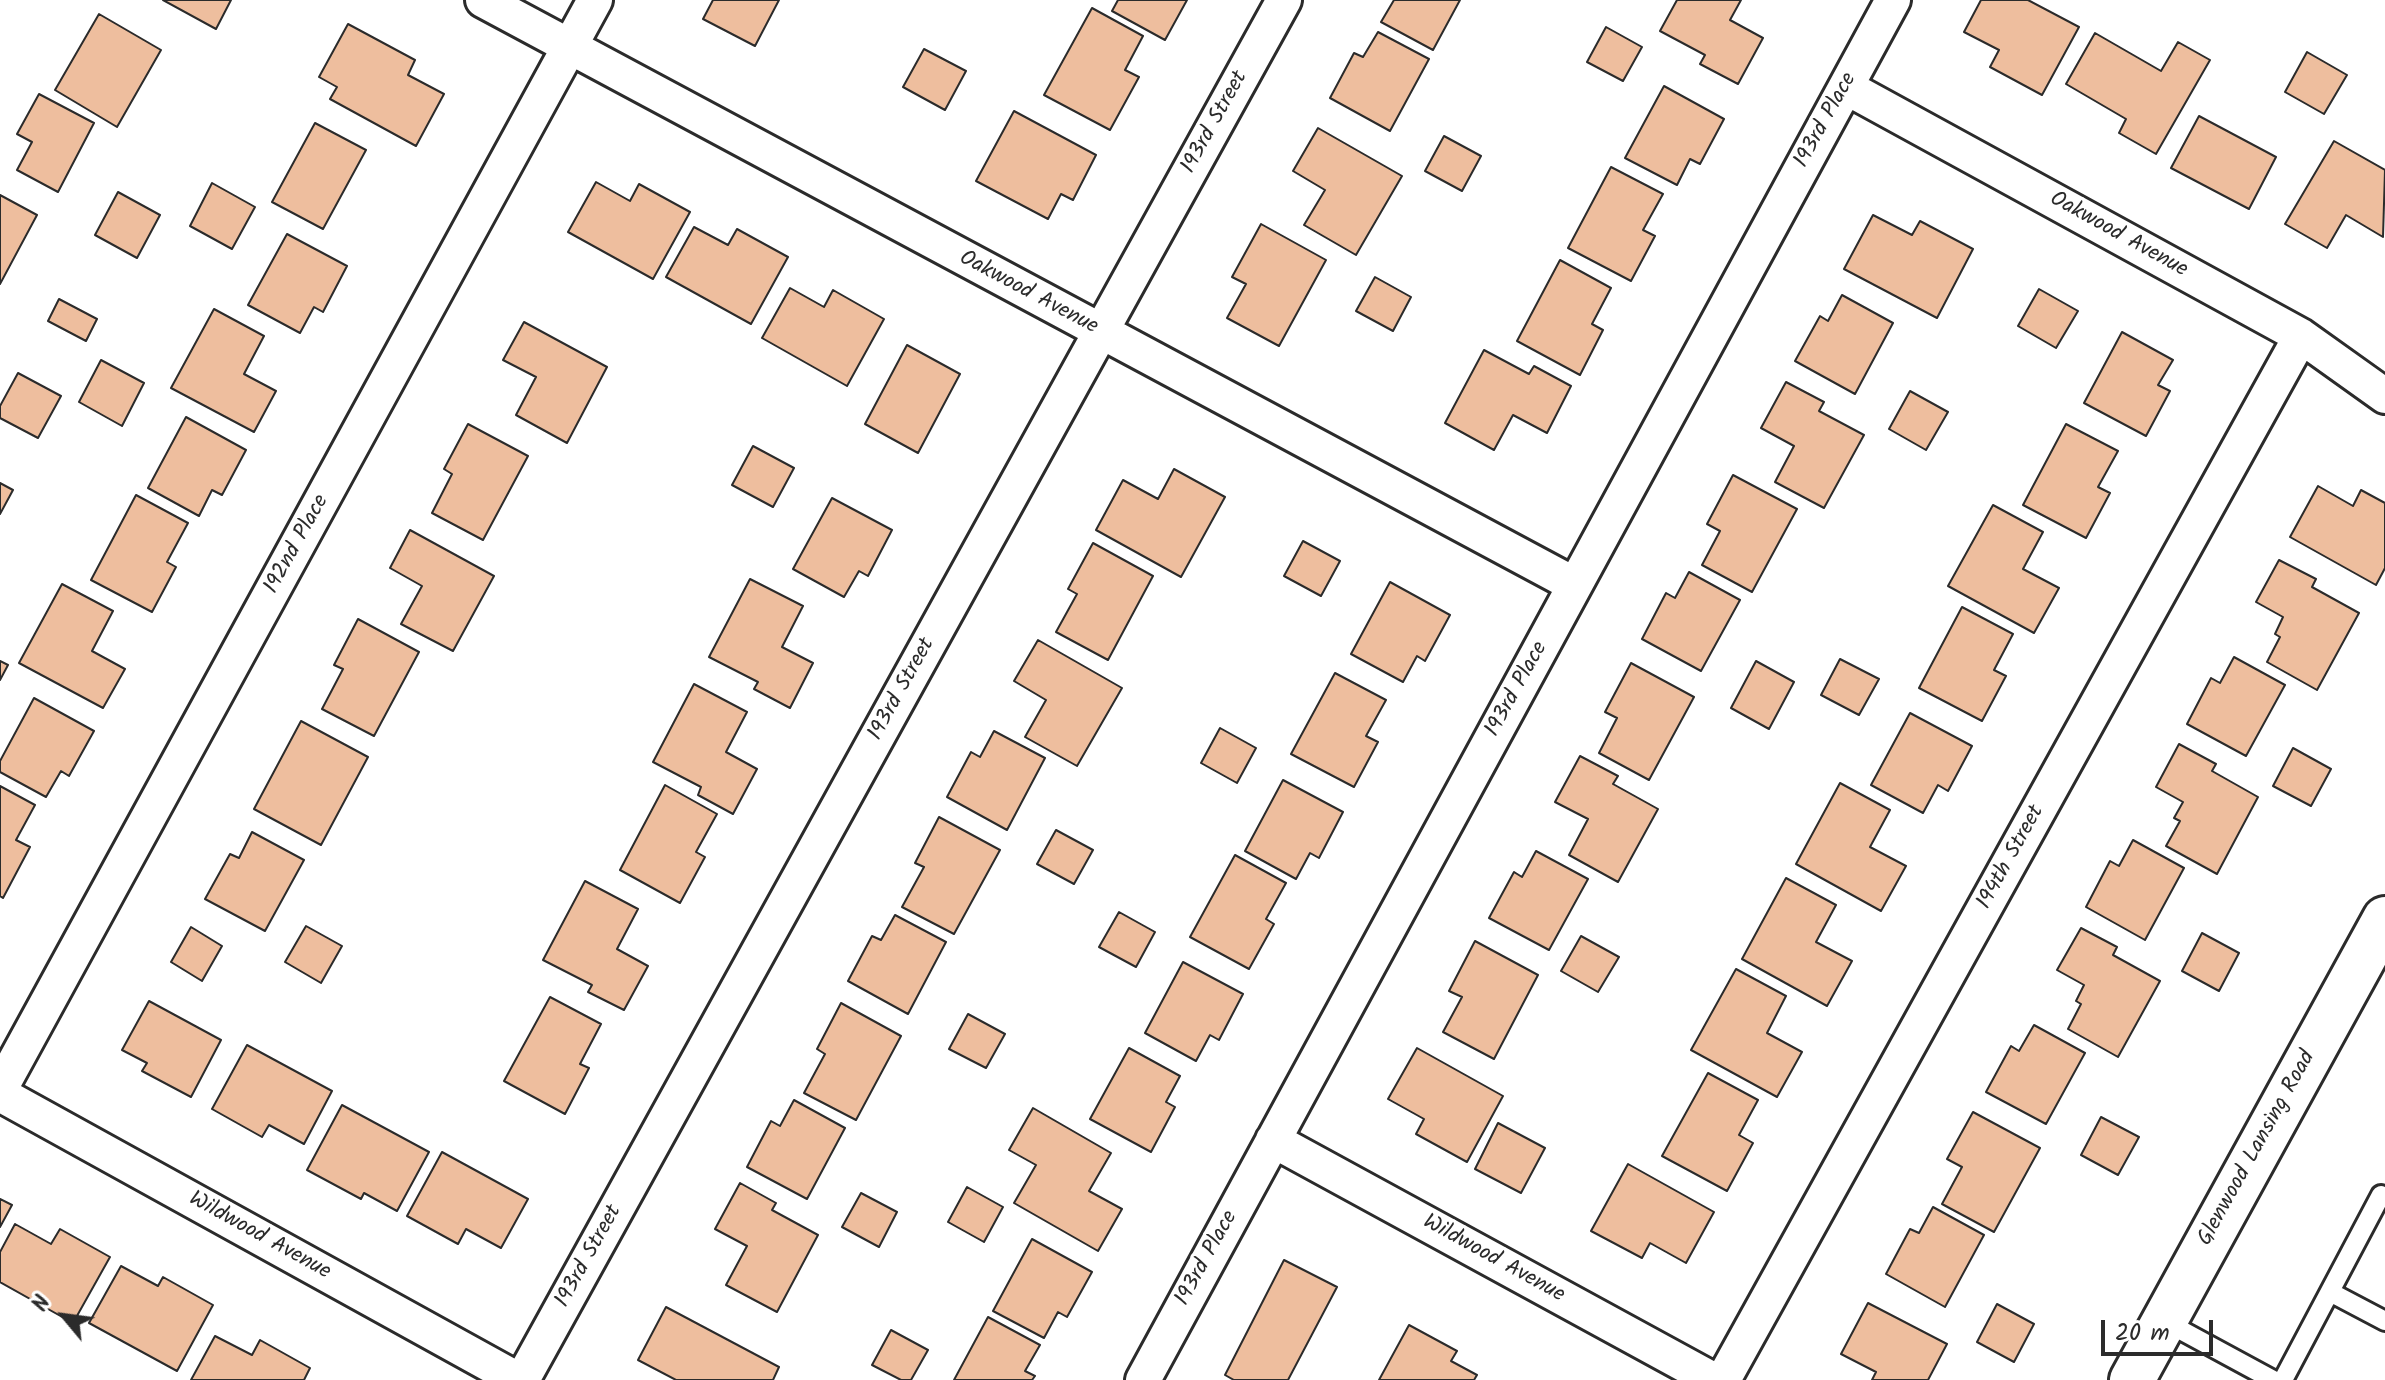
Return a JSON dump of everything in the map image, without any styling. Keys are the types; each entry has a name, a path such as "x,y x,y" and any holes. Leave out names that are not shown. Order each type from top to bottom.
{"main road":[{"name":"Glenwood Lansing Road","path":"2132,1380 2385,919"}],"street":[{"name":"Oakwood Avenue","path":"483,0 1575,585"},
{"name":"192nd Place","path":"0,1092 595,0"},
{"name":"193rd Street","path":"520,1380 1284,0"},
{"name":"193rd Place","path":"1143,1380 1893,0"},
{"name":"Oakwood Avenue","path":"1846,87 2301,336 2385,396"},
{"name":"194th Street","path":"1723,1380 2301,336"},
{"name":"Wildwood Avenue","path":"0,1092 520,1380"},
{"name":"Wildwood Avenue","path":"1273,1140 1713,1380"}],"lane":[{"path":"2283,1380 2381,1195 2385,1197"},
{"path":"2330,1292 2385,1321"},
{"path":"2164,1321 2273,1380"}],"building":[{"path":"163,0 231,0 216,29"},
{"path":"713,0 779,0 755,46 703,19"},
{"path":"1118,0 1187,0 1165,40 1112,11"},
{"path":"1394,0 1460,0 1433,50 1381,22"},
{"path":"1677,0 1741,0 1730,20 1763,38 1738,84 1700,64 1705,55 1660,31"},
{"path":"1981,0 2028,0 2079,27 2042,95 1990,67 1999,50 1964,32"},
{"path":"1092,8 1143,36 1125,70 1139,77 1110,130 1044,95"},
{"path":"99,14 161,50 117,127 55,90"},
{"path":"348,24 415,60 408,75 444,94 416,146 330,99 337,87 319,77"},
{"path":"1606,27 1642,47 1623,81 1587,62"},
{"path":"1378,32 1429,59 1390,131 1330,98 1354,53 1363,57"},
{"path":"2095,33 2161,71 2178,42 2210,60 2156,154 2119,133 2126,119 2066,84"},
{"path":"924,49 966,71 945,110 903,87"},
{"path":"2307,52 2347,75 2324,114 2285,92"},
{"path":"1664,86 1724,119 1700,164 1690,159 1677,185 1625,158"},
{"path":"39,94 94,123 58,192 17,170 32,142 17,134"},
{"path":"1014,111 1096,155 1073,200 1061,194 1048,219 976,181"},
{"path":"2199,116 2276,157 2249,209 2171,168"},
{"path":"315,123 366,150 323,229 272,202"},
{"path":"1318,128 1402,176 1356,255 1304,225 1325,190 1293,171"},
{"path":"1444,136 1481,156 1462,191 1425,171"},
{"path":"2334,141 2385,170 2383,237 2346,215 2327,248 2285,224"},
{"path":"1611,167 1663,194 1643,230 1655,236 1631,281 1568,248"},
{"path":"596,182 630,201 639,184 690,212 653,279 568,232"},
{"path":"212,183 255,207 232,249 190,226"},
{"path":"118,192 160,215 137,258 95,235"},
{"path":"0,195 37,215 0,284"},
{"path":"1873,215 1912,235 1920,221 1973,249 1937,318 1844,269"},
{"path":"1261,224 1326,260 1279,346 1227,318 1246,284 1232,277"},
{"path":"694,227 728,245 737,229 788,257 751,324 666,277"},
{"path":"287,234 347,266 323,312 314,307 300,333 248,305"},
{"path":"1560,260 1611,288 1592,324 1603,330 1580,375 1517,341"},
{"path":"1375,277 1411,297 1393,331 1356,311"},
{"path":"790,288 824,307 833,290 884,319 847,386 762,338"},
{"path":"2039,289 2078,311 2056,348 2018,326"},
{"path":"1842,295 1893,323 1855,394 1795,361 1820,316 1828,321"},
{"path":"59,299 97,319 86,341 48,321"},
{"path":"214,309 264,336 244,374 276,391 254,432 171,388"},
{"path":"524,322 607,367 567,443 516,415 536,377 503,360"},
{"path":"2122,332 2173,360 2158,385 2170,391 2146,436 2084,403"},
{"path":"907,345 960,374 918,453 865,424"},
{"path":"1484,350 1529,374 1534,366 1571,386 1547,433 1513,415 1494,450 1445,423"},
{"path":"101,360 144,383 122,426 79,402"},
{"path":"18,373 61,396 38,438 0,418 0,406"},
{"path":"1786,382 1824,402 1819,411 1864,435 1824,508 1775,482 1794,446 1761,428"},
{"path":"1910,391 1948,412 1926,450 1889,429"},
{"path":"186,417 246,450 222,495 212,490 199,516 148,488"},
{"path":"468,424 528,456 483,540 432,513 452,474 444,469"},
{"path":"2066,424 2118,451 2098,487 2110,493 2086,538 2023,505"},
{"path":"753,446 794,468 773,507 732,485"},
{"path":"1174,469 1225,497 1181,577 1096,530 1123,480 1158,499"},
{"path":"1733,475 1797,509 1752,592 1702,565 1720,531 1707,524"},
{"path":"0,483 13,490 0,514"},
{"path":"2318,486 2353,506 2361,490 2385,503 2385,568 2376,585 2290,537"},
{"path":"136,495 188,523 167,562 176,567 152,612 91,580"},
{"path":"832,498 892,530 868,576 859,571 844,597 793,569"},
{"path":"1993,505 2043,532 2023,569 2059,588 2034,633 1948,586"},
{"path":"410,530 494,576 453,651 401,624 422,586 390,568"},
{"path":"1303,541 1340,561 1321,596 1284,576"},
{"path":"1093,543 1153,576 1108,660 1056,632 1077,594 1068,589"},
{"path":"2279,560 2316,579 2312,587 2359,613 2317,690 2267,662 2280,637 2275,634 2283,617 2256,602"},
{"path":"1689,572 1740,600 1701,671 1642,639 1666,593 1675,598"},
{"path":"750,579 803,606 782,647 813,663 790,708 754,689 758,682 709,657"},
{"path":"1390,582 1450,615 1425,661 1417,656 1403,682 1351,654"},
{"path":"62,584 113,611 92,651 125,669 103,708 19,663"},
{"path":"1962,607 2013,634 1994,670 2006,676 1982,721 1919,688"},
{"path":"358,619 419,652 374,736 322,709 343,669 334,665"},
{"path":"1038,640 1122,688 1077,766 1025,737 1046,700 1014,681"},
{"path":"2234,657 2285,685 2246,756 2187,724 2211,678 2220,683"},
{"path":"1840,659 1879,679 1859,715 1821,695"},
{"path":"0,661 8,665 0,680"},
{"path":"1756,661 1794,682 1769,729 1731,708"},
{"path":"1631,663 1694,697 1649,780 1599,753 1617,718 1605,712"},
{"path":"1335,673 1386,700 1366,736 1378,742 1354,787 1291,754"},
{"path":"694,684 747,712 726,752 757,769 733,814 698,795 701,787 653,762"},
{"path":"34,698 94,731 69,776 61,771 46,797 0,772 0,761"},
{"path":"1910,713 1972,746 1948,791 1938,785 1923,813 1871,785"},
{"path":"301,721 368,757 321,845 254,809"},
{"path":"1220,728 1256,748 1237,783 1201,763"},
{"path":"994,731 1045,758 1007,830 947,797 971,752 980,757"},
{"path":"2179,744 2216,764 2212,771 2258,797 2217,874 2166,846 2180,821 2174,818 2183,802 2156,787"},
{"path":"2293,748 2331,769 2311,806 2273,786"},
{"path":"1580,756 1618,776 1613,784 1658,809 1618,882 1569,855 1588,819 1555,802"},
{"path":"1283,780 1343,812 1319,858 1310,853 1296,879 1245,851"},
{"path":"1840,783 1890,810 1870,847 1906,866 1881,911 1796,864"},
{"path":"665,785 717,814 696,852 705,857 680,903 620,870"},
{"path":"0,786 35,805 16,840 30,847 3,898 0,896"},
{"path":"939,817 1000,850 954,934 902,907 924,867 915,863"},
{"path":"1056,830 1093,850 1074,884 1037,864"},
{"path":"252,832 304,860 265,931 205,899 230,854 239,858"},
{"path":"2133,840 2184,868 2145,940 2086,907 2110,861 2119,866"},
{"path":"1536,851 1588,879 1549,950 1489,918 1514,872 1522,877"},
{"path":"1235,855 1286,883 1266,919 1274,924 1249,969 1190,937"},
{"path":"1786,878 1836,905 1816,942 1852,961 1827,1006 1742,959"},
{"path":"585,881 638,909 617,949 648,966 624,1010 588,992 592,985 543,960"},
{"path":"1119,912 1155,932 1136,967 1099,947"},
{"path":"895,915 946,942 908,1014 848,981 872,936 881,940"},
{"path":"306,926 342,946 321,983 285,962"},
{"path":"191,927 222,946 202,981 171,962"},
{"path":"2081,928 2117,947 2113,955 2160,981 2118,1057 2068,1029 2081,1004 2076,1001 2084,985 2057,970"},
{"path":"2202,933 2239,953 2219,991 2182,971"},
{"path":"1581,936 1619,957 1598,992 1561,971"},
{"path":"1475,941 1538,975 1494,1059 1443,1032 1462,997 1449,991"},
{"path":"1183,962 1243,994 1219,1040 1210,1035 1196,1061 1145,1033"},
{"path":"1736,969 1786,996 1767,1033 1802,1052 1777,1097 1691,1050"},
{"path":"550,997 601,1024 580,1064 589,1068 565,1114 504,1081"},
{"path":"149,1001 221,1040 191,1097 142,1071 147,1063 122,1050"},
{"path":"841,1003 901,1036 856,1120 804,1093 825,1054 817,1049"},
{"path":"968,1014 1005,1034 986,1068 949,1049"},
{"path":"2034,1025 2085,1053 2046,1124 1986,1092 2011,1046 2019,1051"},
{"path":"247,1045 332,1091 304,1144 269,1125 262,1137 212,1109"},
{"path":"1129,1048 1180,1076 1166,1102 1175,1107 1151,1152 1090,1119"},
{"path":"1417,1048 1503,1096 1467,1162 1416,1134 1424,1119 1388,1099"},
{"path":"1708,1073 1758,1100 1739,1135 1753,1143 1727,1191 1662,1156"},
{"path":"794,1100 845,1128 807,1199 747,1167 771,1121 780,1126"},
{"path":"342,1105 429,1152 397,1211 364,1193 361,1199 307,1170"},
{"path":"1033,1108 1111,1153 1089,1191 1122,1209 1098,1251 1014,1203 1036,1165 1009,1150"},
{"path":"1973,1112 2040,1148 1994,1232 1942,1204 1962,1167 1947,1159"},
{"path":"2101,1117 2139,1137 2118,1175 2081,1155"},
{"path":"1498,1123 1545,1148 1521,1193 1475,1169"},
{"path":"442,1152 528,1199 501,1248 466,1229 458,1244 407,1216"},
{"path":"1628,1164 1714,1212 1686,1263 1650,1243 1642,1258 1591,1231"},
{"path":"740,1183 776,1203 772,1210 818,1235 777,1312 726,1285 747,1246 715,1229"},
{"path":"967,1187 1003,1207 984,1242 948,1222"},
{"path":"861,1193 897,1212 879,1247 842,1227"},
{"path":"0,1199 12,1205 0,1227"},
{"path":"1933,1207 1984,1235 1945,1307 1886,1274 1910,1229 1919,1233"},
{"path":"15,1224 51,1244 60,1229 110,1257 73,1323 0,1282 0,1252"},
{"path":"1032,1239 1092,1272 1067,1317 1058,1312 1044,1338 993,1311"},
{"path":"1284,1260 1337,1287 1288,1380 1234,1380 1225,1375"},
{"path":"121,1266 158,1286 163,1277 213,1305 177,1371 89,1323"},
{"path":"1868,1303 1947,1344 1928,1380 1872,1380 1876,1372 1841,1354"},
{"path":"1997,1304 2034,1324 2014,1362 1977,1342"},
{"path":"666,1307 779,1367 773,1380 676,1380 638,1360"},
{"path":"988,1317 1040,1345 1025,1371 1035,1376 1032,1380 954,1380"},
{"path":"1409,1325 1457,1351 1451,1361 1477,1375 1474,1380 1379,1380"},
{"path":"891,1330 928,1350 911,1380 901,1380 872,1365"},
{"path":"215,1336 252,1355 260,1340 310,1368 304,1380 191,1380"}]}
